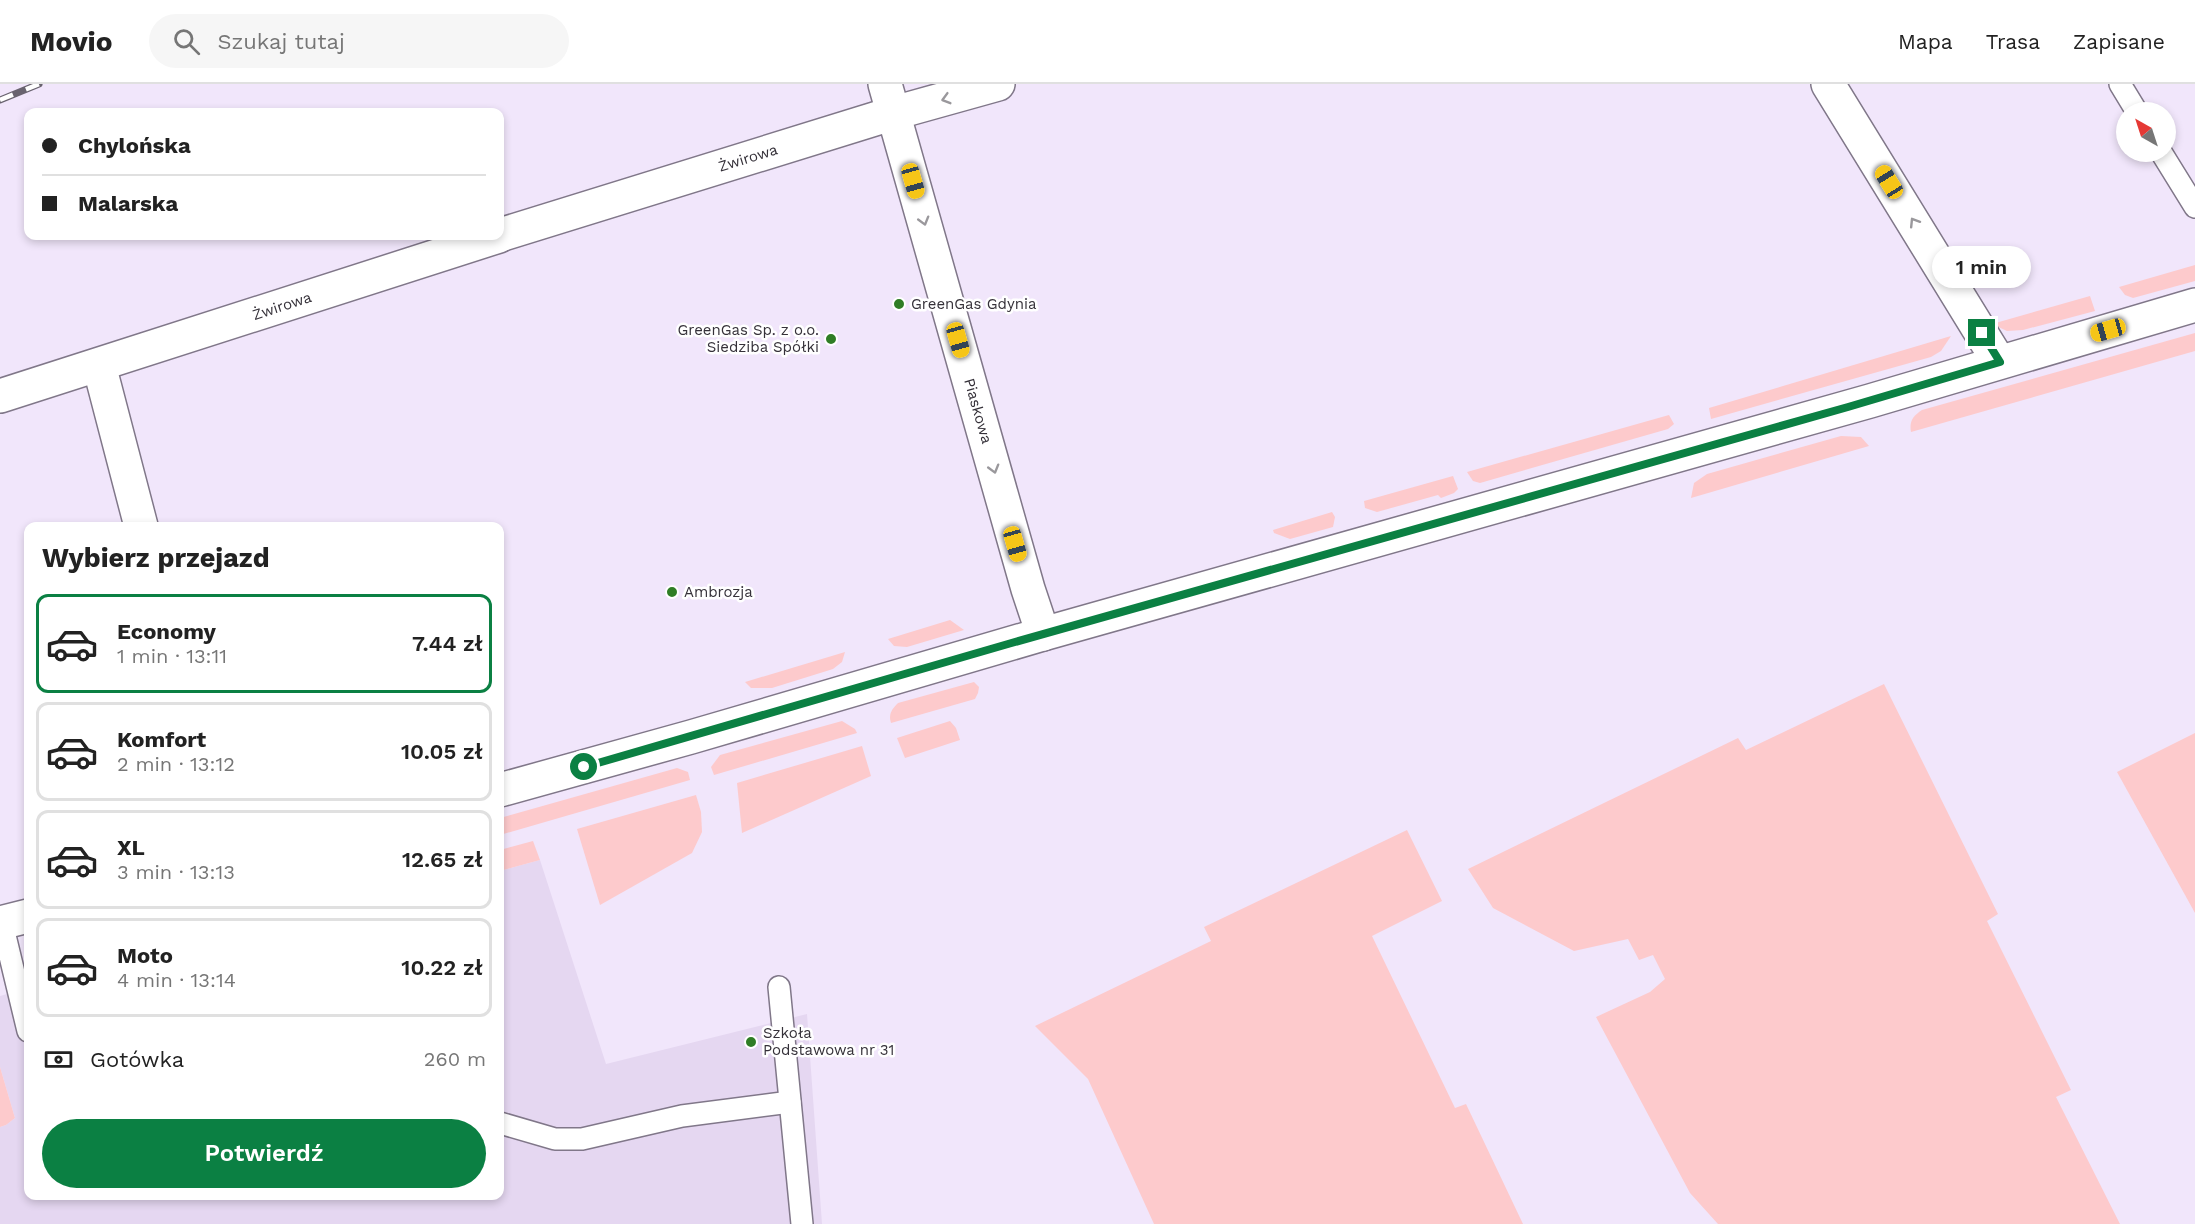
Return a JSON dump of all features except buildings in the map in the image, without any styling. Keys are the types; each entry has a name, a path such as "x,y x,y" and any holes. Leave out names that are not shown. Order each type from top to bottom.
{"street":[{"name":"Żwirowa","path":"504,233 890,99 998,84"},
{"path":"1828,84 2000,362"},
{"name":"Piaskowa","path":"890,99 1028,589 1043,634"},
{"name":"Żwirowa","path":"0,396 484,240"},
{"path":"504,789 1043,634 1825,414 2195,305"},
{"path":"99,365 140,522"}],"lane":[{"path":"2120,84 2131,102"},
{"path":"2167,162 2195,207"},
{"path":"10,921 24,1007"},
{"path":"779,987 802,1224"},
{"path":"504,1124 555,1139 582,1139 682,1116 790,1102"}],"shaded area":[{"path":"2195,265 2195,281 2133,298 2125,295 2119,287"},
{"path":"2090,296 2095,311 2023,330 2007,331 1992,324"},
{"path":"2195,333 2195,351 1911,432 1912,419 1922,410"},
{"path":"1951,336 1941,351 1931,357 1711,419 1709,408"},
{"path":"1669,415 1674,424 1668,429 1480,483 1473,481 1467,472"},
{"path":"1841,436 1861,437 1869,446 1691,498 1694,483 1707,474"},
{"path":"1453,476 1458,489 1441,498 1438,495 1377,512 1365,508 1364,501"},
{"path":"1332,512 1335,517 1333,527 1290,539 1274,533 1273,530"},
{"path":"950,620 964,630 907,647 894,646 888,639"},
{"path":"845,652 842,662 833,669 772,688 751,688 745,682"},
{"path":"974,682 979,687 975,699 891,723 891,712 898,703"},
{"path":"1884,684 1998,914 1987,921 2071,1090 2056,1097 2120,1224 1718,1224 1690,1193 1596,1017 1650,992 1665,979 1653,955 1639,960 1628,939 1574,951 1493,908 1468,869 1738,738 1746,750"},
{"path":"842,721 855,729 857,733 714,775 711,767 720,755"},
{"path":"950,721 956,728 960,740 905,758 897,738"},
{"path":"2195,733 2195,913 2117,772"},
{"path":"862,746 871,776 742,833 737,783"},
{"path":"677,768 688,772 690,780 504,834 504,817"},
{"path":"696,795 701,812 702,832 692,853 600,905 577,829"},
{"path":"1407,830 1442,901 1372,936 1455,1108 1466,1104 1523,1224 1154,1224 1088,1079 1035,1026 1211,941 1204,927"},
{"path":"533,841 540,860 504,870 504,849"},
{"name":"Szkoła Podstawowa nr 31","path":"540,860 606,1064 807,1014 822,1224 0,1224 0,1127 15,1118 0,1067 0,996 24,989 24,1200 504,1200 504,870"},
{"path":"0,1067 15,1118 0,1127"}],"railway":[{"path":"0,100 39,84"}],"place":[{"name":"GreenGas Gdynia","path":"899,304"},
{"name":"GreenGas Sp. z o.o. Siedziba Spółki","path":"831,339"},
{"name":"Ambrozja","path":"672,592"},
{"name":"Szkoła Podstawowa nr 31","path":"751,1042"}],"route":[{"path":"584,767 2000,362 1982,333"}]}
